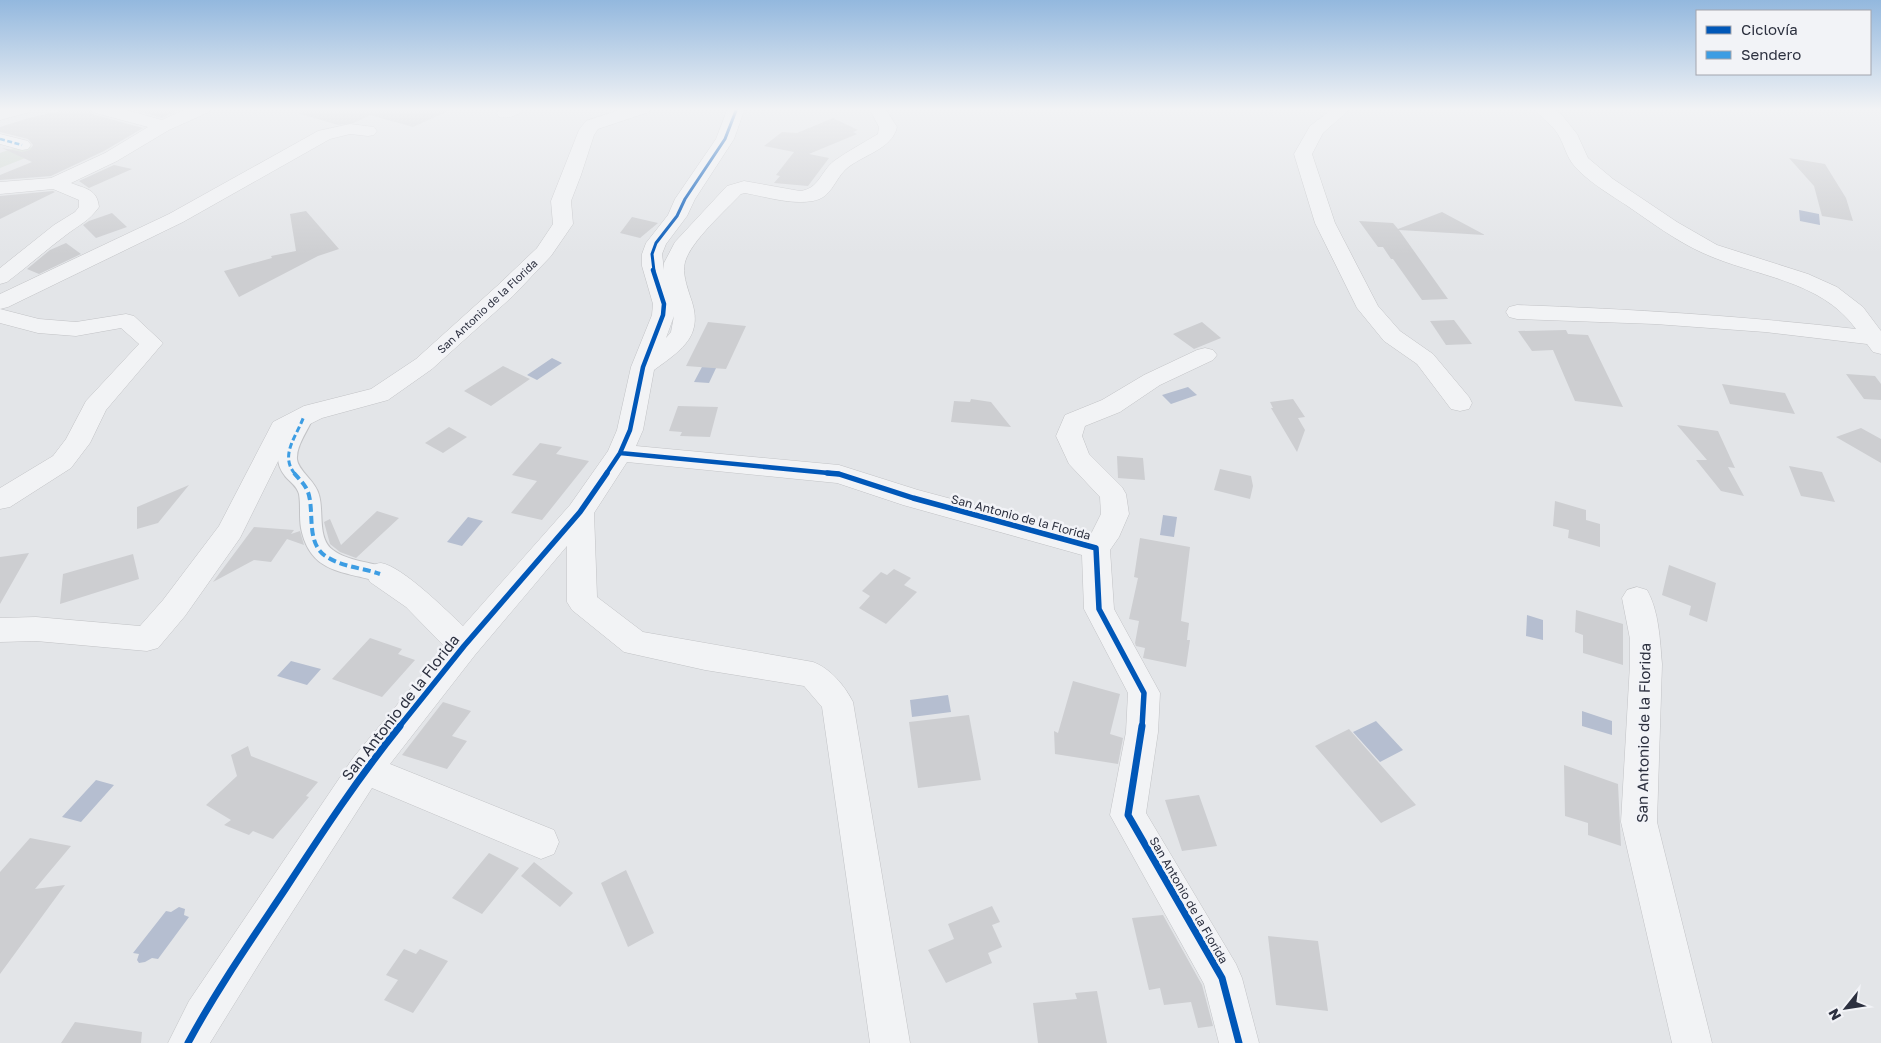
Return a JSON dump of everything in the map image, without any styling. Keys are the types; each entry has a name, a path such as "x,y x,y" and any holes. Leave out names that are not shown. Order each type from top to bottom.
{"street":[{"path":"0,188 55,182 112,157"},
{"path":"0,302 176,218 284,157"},
{"name":"San Antonio de la Florida","path":"0,630 36,629 147,639 174,608 230,531 282,428 314,412 384,391 424,364 505,291 544,252 563,224 561,201 578,157"},
{"name":"San Antonio de la Florida","path":"188,1043 218,992 365,769 464,646 580,512 620,453 630,430 643,367 664,315 664,304 652,266 652,254 656,243 677,216 685,199 713,157"},
{"path":"643,367 668,350 683,331 687,319 685,307 673,277 673,265 676,255 731,192 744,188 800,197 818,193 839,166 854,157"},
{"path":"1304,157 1325,223 1368,308 1392,336 1426,360 1460,403"},
{"path":"1578,157 1591,172 1622,194 1670,226 1710,248 1800,278 1829,292 1855,312 1878,343"},
{"path":"0,278 82,216 89,207 88,197 55,182"},
{"path":"1517,312 1765,325 1878,343"},
{"path":"0,316 38,326 76,329 126,321 152,343 95,407 77,443 62,462 0,500"},
{"name":"San Antonio de la Florida","path":"1205,355 1152,380 1111,406 1074,421 1068,436 1078,458 1113,494 1115,514 1105,537 1096,548 1100,609 1144,693 1142,732 1128,815 1222,978 1239,1043"},
{"path":"304,416 296,438 288,449 287,459 289,467 303,480 309,493 312,532 322,553 334,561 380,574 416,599 464,646"},
{"name":"San Antonio de la Florida","path":"620,453 839,474 913,498 1096,548"},
{"path":"580,512 582,602 635,643 705,658 813,675 837,702 890,1043"},
{"name":"San Antonio de la Florida","path":"1637,598 1645,639 1646,664 1639,822 1692,1043"},
{"path":"365,769 541,842"}],"shaded area":[{"path":"0,157 29,157 0,168"}],"water":[{"path":"1799,210 1819,214 1820,225 1800,221"},
{"path":"552,358 562,363 537,380 527,375"},
{"path":"703,365 717,366 709,383 694,382"},
{"path":"1188,387 1197,395 1171,404 1162,395"},
{"path":"1163,515 1177,517 1174,537 1160,535"},
{"path":"468,517 483,521 462,546 447,542"},
{"path":"1527,615 1543,620 1543,640 1526,636"},
{"path":"291,661 321,669 307,685 277,676"},
{"path":"948,695 951,712 912,717 910,700"},
{"path":"1582,711 1612,721 1612,735 1582,726"},
{"path":"1376,721 1403,750 1380,762 1353,732"},
{"path":"96,780 114,785 81,822 62,817"},
{"path":"179,907 185,909 184,915 189,917 158,959 152,958 139,963 137,960 139,954 133,953 166,911 171,912"}],"building":[{"path":"21,157 92,157 51,176 0,180 0,175 32,162"},
{"path":"790,157 829,158 808,186 774,183 780,176 776,175"},
{"path":"1789,158 1825,164 1846,198 1853,221 1822,216 1814,186"},
{"path":"114,165 132,169 89,188 79,181"},
{"path":"55,192 0,219 0,196"},
{"path":"306,211 339,249 318,256 239,297 224,271 272,258 271,256 296,251 290,214"},
{"path":"1442,212 1485,235 1399,230 1448,299 1422,300 1393,259 1391,259 1383,247 1378,247 1359,221 1393,223 1398,229"},
{"path":"112,213 127,227 96,238 83,225 89,221"},
{"path":"632,217 658,223 640,238 620,233"},
{"path":"66,243 81,254 39,274 27,269 50,250"},
{"path":"1454,320 1472,344 1446,345 1430,321"},
{"path":"708,322 746,326 726,369 686,366"},
{"path":"1202,322 1221,338 1194,349 1173,334"},
{"path":"1566,330 1568,334 1588,335 1623,407 1575,401 1553,350 1532,351 1518,331"},
{"path":"503,366 530,379 491,406 464,391"},
{"path":"1846,374 1875,376 1881,384 1881,400 1864,399"},
{"path":"1722,384 1785,393 1795,414 1730,404"},
{"path":"971,399 991,402 1011,427 951,422 954,401 970,402"},
{"path":"1293,399 1305,417 1298,418 1305,430 1297,452 1271,408 1273,408 1270,402"},
{"path":"678,406 718,407 710,437 680,436 682,432 669,431"},
{"path":"1677,425 1718,431 1735,468 1728,467 1744,496 1721,491 1696,460 1707,460"},
{"path":"449,427 467,437 443,453 425,443"},
{"path":"1861,428 1881,439 1881,463 1836,437"},
{"path":"540,443 562,447 556,454 589,461 542,520 511,513 537,481 512,475"},
{"path":"1117,456 1143,458 1145,480 1118,478"},
{"path":"1789,466 1822,472 1835,502 1801,496"},
{"path":"1220,469 1251,476 1253,486 1250,499 1214,490"},
{"path":"189,485 158,523 137,529 137,507"},
{"path":"1555,501 1586,510 1586,520 1600,524 1600,547 1568,538 1569,530 1553,526"},
{"path":"377,511 399,518 356,558 340,552 330,544 324,522 330,519 341,545"},
{"path":"254,527 294,530 291,534 300,531 304,545 287,539 271,562 254,560 213,582"},
{"path":"1140,538 1190,547 1181,621 1189,623 1187,640 1190,640 1186,667 1143,658 1145,648 1136,646 1139,621 1129,619 1138,578 1134,577"},
{"path":"29,553 0,604 0,557"},
{"path":"133,554 139,579 60,604 63,574"},
{"path":"1669,565 1716,583 1707,622 1689,615 1691,606 1662,595"},
{"path":"894,569 911,578 904,585 917,592 886,624 859,608 870,596 862,591 881,572 887,575"},
{"path":"1576,610 1623,624 1623,665 1583,653 1583,635 1575,632"},
{"path":"370,638 402,649 398,654 415,660 382,697 332,679"},
{"path":"1073,681 1120,694 1110,734 1123,738 1118,764 1055,754 1054,731 1058,733"},
{"path":"443,702 471,711 452,736 467,741 447,769 402,755"},
{"path":"969,715 981,780 918,788 909,722"},
{"path":"1349,729 1416,805 1381,823 1315,746"},
{"path":"248,746 251,756 318,782 306,796 309,797 273,839 253,831 249,835 224,825 231,820 206,805 237,776 231,755"},
{"path":"1564,765 1618,784 1621,846 1588,835 1588,823 1565,816"},
{"path":"1199,795 1217,846 1182,851 1165,800"},
{"path":"30,838 71,846 35,889 65,885 0,974 0,872"},
{"path":"489,853 519,868 482,914 452,898"},
{"path":"534,862 573,893 560,907 521,876"},
{"path":"626,870 654,933 628,947 601,883"},
{"path":"992,906 1000,922 992,925 1002,947 988,953 992,963 946,983 928,950 954,939 948,924"},
{"path":"1163,915 1202,985 1213,1026 1198,1028 1191,1002 1164,1005 1160,988 1149,990 1132,918"},
{"path":"1268,936 1318,941 1328,1011 1276,1005"},
{"path":"404,949 416,954 420,949 448,961 413,1013 384,1000 398,980 386,975"},
{"path":"1097,991 1107,1043 1038,1043 1033,1003 1077,999 1075,993"},
{"path":"75,1022 142,1032 141,1043 61,1043"}],"marked path":[{"path":"304,416 287,459 290,468 309,494 314,537 319,549 330,559 380,574"}],"cycle path":[{"path":"188,1043 203,1015 248,945 365,769 464,646 580,512 620,453 630,430 643,367 663,315 664,304 652,266 652,254 656,243 677,216 685,199 713,157"},
{"path":"620,453 839,474 913,498 1096,548 1099,609 1144,693 1142,732 1128,815 1222,978 1239,1043"}]}
